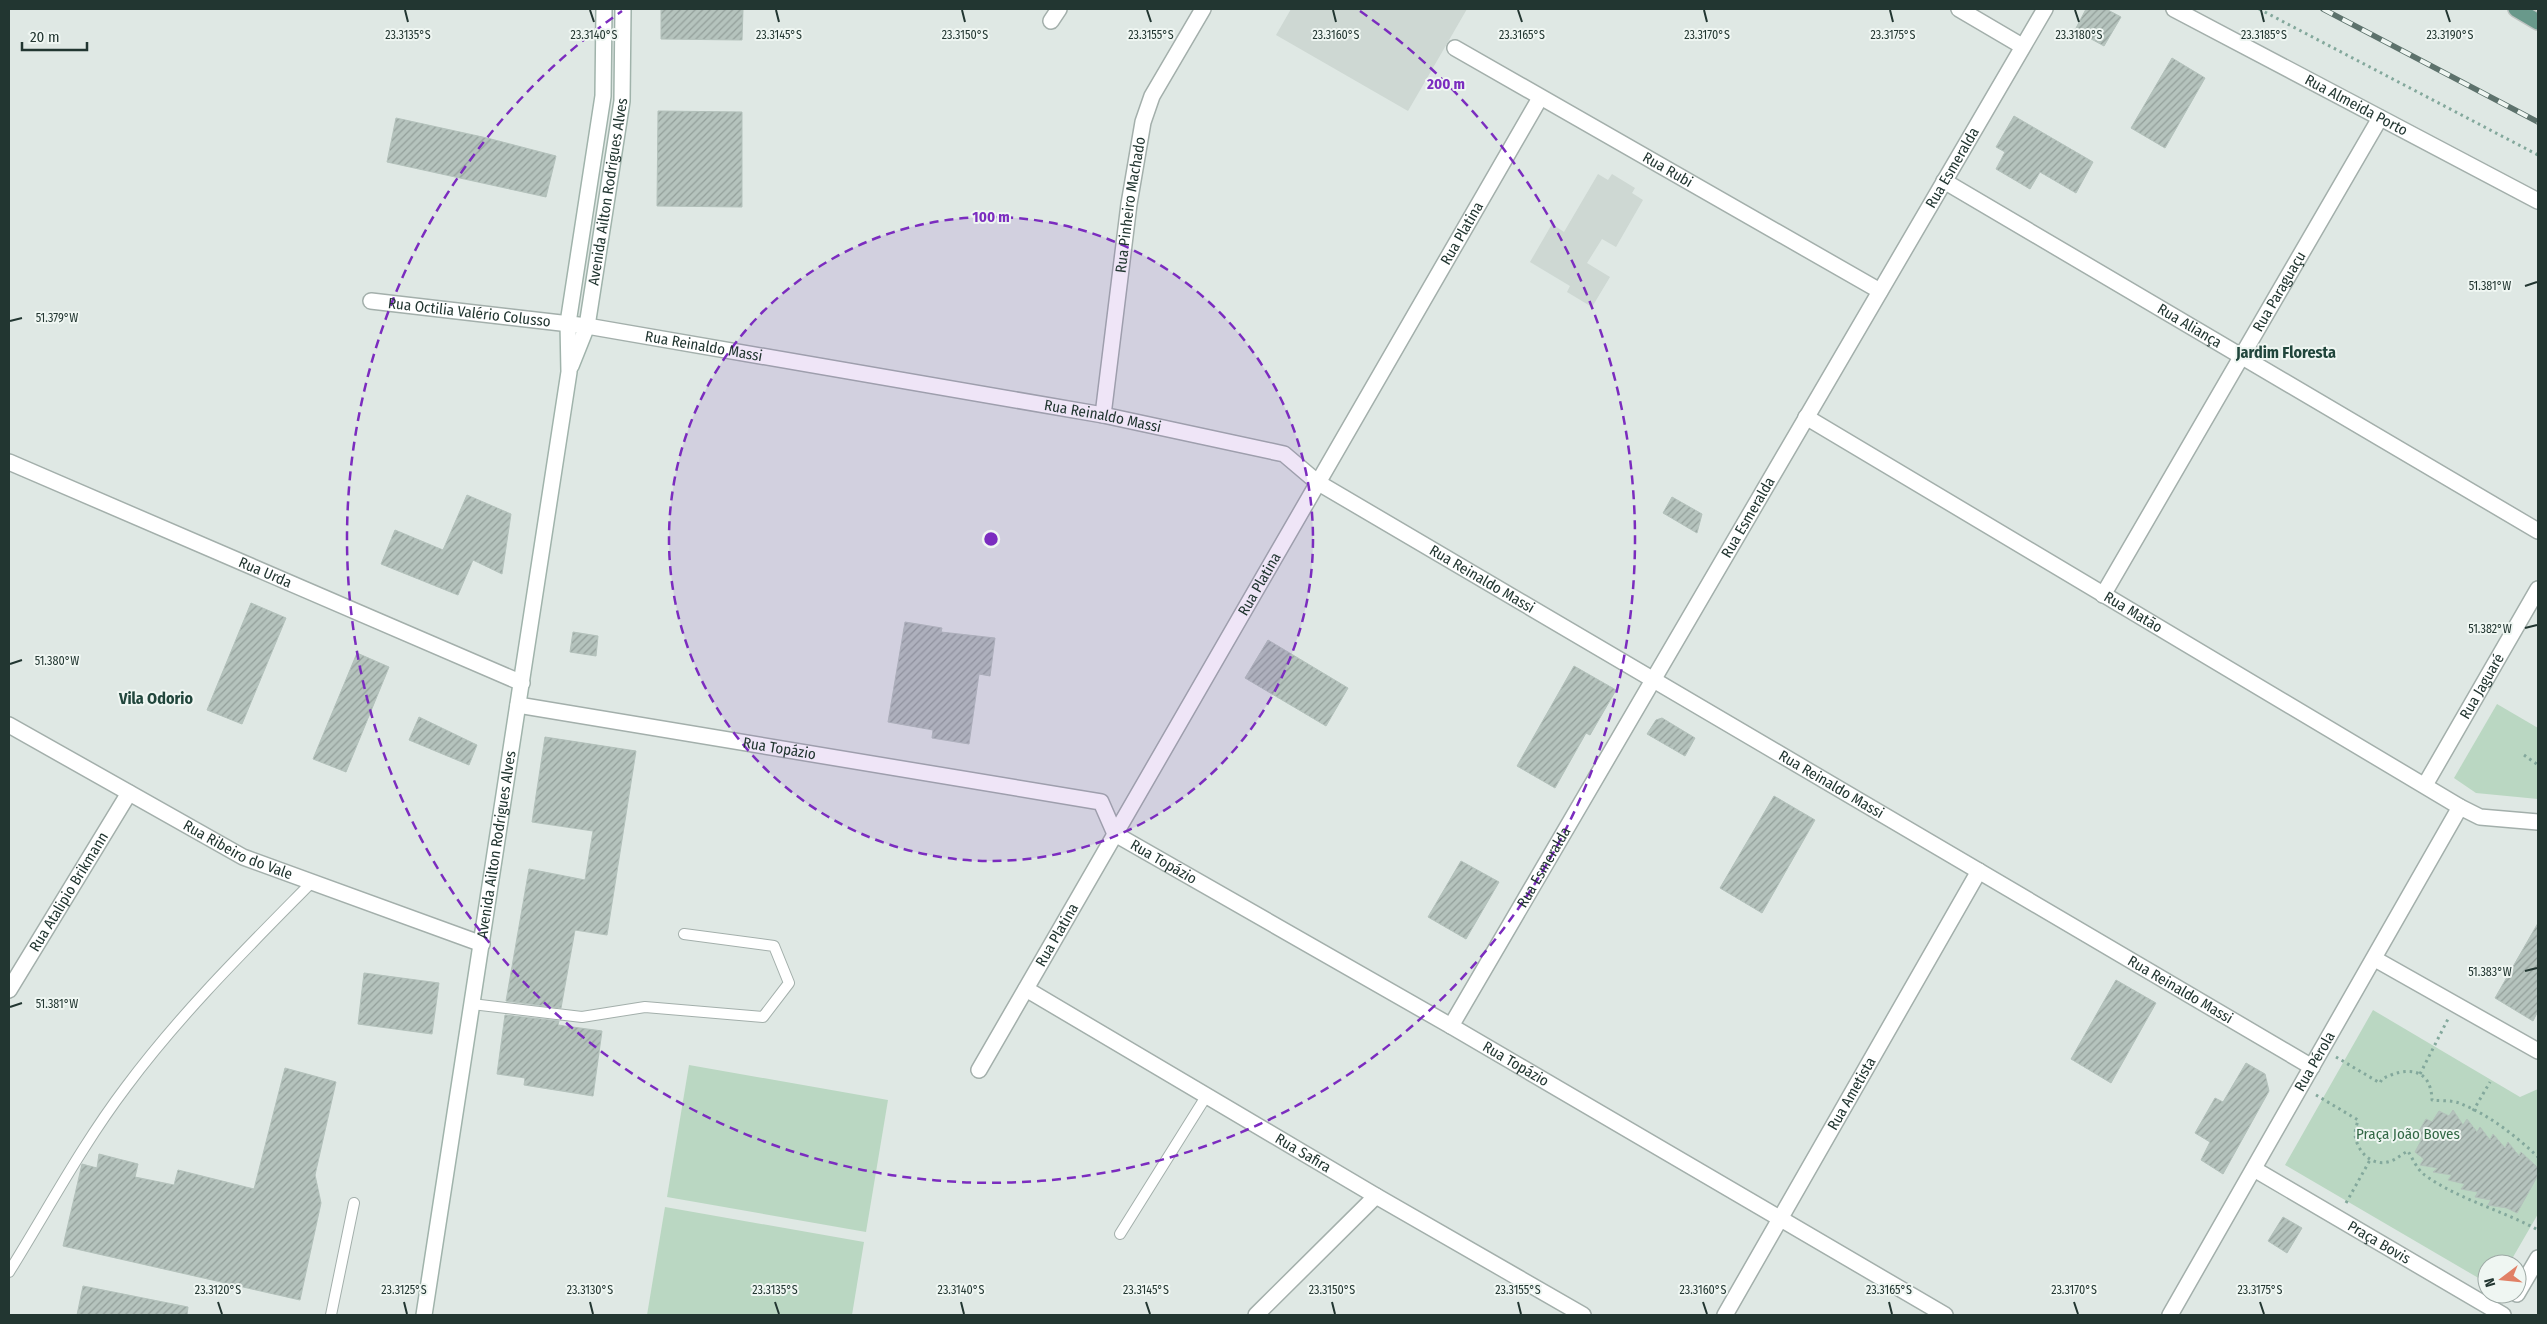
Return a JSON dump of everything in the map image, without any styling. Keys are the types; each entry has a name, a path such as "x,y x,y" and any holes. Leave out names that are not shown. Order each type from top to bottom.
{"main road":[{"path":"2516,9 2538,22"}],"street":[{"name":"Avenida Ailton Rodrigues Alves","path":"424,1315 569,372 568,323 603,96 604,9"},
{"name":"Avenida Ailton Rodrigues Alves","path":"569,372 587,326 622,101 623,9"},
{"name":"Rua Pinheiro Machado","path":"1103,415 1129,204 1143,122 1152,96 1203,9"},
{"path":"1959,9 2022,46"},
{"name":"Rua Esmeralda","path":"1451,1026 2045,9"},
{"name":"Rua Almeida Porto","path":"2174,9 2538,201"},
{"name":"Rua Rubi","path":"1455,48 1880,291"},
{"name":"Rua Platina","path":"978,1070 1540,98"},
{"name":"Rua Paraguaçu","path":"2104,595 2243,358 2380,118"},
{"name":"Rua Aliança","path":"1944,181 2538,531"},
{"name":"Rua Octilia Valério Colusso","path":"371,301 568,323"},
{"name":"Rua Reinaldo Massi","path":"568,323 1103,415 1284,454 1317,482 2312,1067"},
{"name":"Rua Matão","path":"1806,417 2460,807 2480,817 2538,822"},
{"name":"Rua Urda","path":"9,462 522,683"},
{"name":"Rua Jaguaré","path":"2425,785 2538,589"},
{"name":"Rua Topázio","path":"518,705 1130,807"},
{"name":"Rua Ribeiro do Vale","path":"9,725 243,857 482,944"},
{"name":"Rua Atalipio Brikmann","path":"9,990 129,793"},
{"name":"Rua Topázio","path":"1101,802 1115,834 1451,1026 1779,1220 1945,1315"},
{"name":"Rua Pérola","path":"2170,1315 2300,1086 2376,959 2460,807"},
{"name":"Rua Ametista","path":"1724,1315 1979,871"},
{"path":"2376,959 2538,1052"},
{"name":"Rua Safira","path":"1026,989 1376,1196 1583,1315"},
{"name":"Praça Bovis","path":"2254,1169 2504,1315"},
{"path":"1256,1315 1376,1196"},
{"path":"2527,1277 2538,1258"},
{"path":"2504,1315 2511,1304"}],"lane":[{"path":"9,1272 78,1158 125,1088 199,997 311,883"},
{"path":"472,1004 582,1017 645,1007 762,1017 789,983 774,946 684,934"},
{"path":"1120,1234 1206,1095"},
{"path":"331,1315 354,1203"}],"path":[{"path":"2260,9 2538,155"},
{"path":"2524,755 2538,765"},
{"path":"2420,1074 2456,1004"},
{"path":"2322,1049 2380,1083 2382,1079 2405,1069 2420,1074 2432,1089 2432,1100 2458,1103 2519,1139 2538,1156"},
{"path":"2473,1111 2490,1082"},
{"path":"2300,1086 2358,1120 2355,1134 2358,1145 2370,1160 2384,1163 2408,1151 2425,1175 2479,1205 2513,1216 2538,1230"},
{"path":"2337,1218 2370,1160"}],"shaded area":[{"path":"1291,9 1467,9 1408,111 1276,35"},
{"path":"1598,174 1608,180 1612,174 1635,188 1632,193 1643,200 1616,247 1602,239 1587,263 1610,277 1592,307 1567,292 1570,286 1530,262 1552,224 1564,232"}],"green space":[{"path":"2497,704 2538,728 2538,799 2476,793 2454,778"},
{"name":"Praça João Boves","path":"2373,1010 2520,1097 2538,1089 2538,1214 2515,1254 2477,1254 2477,1277 2285,1165"},
{"path":"689,1065 888,1100 866,1232 667,1197"},
{"path":"665,1207 864,1242 852,1315 647,1315"}],"building":[{"path":"661,9 743,9 742,40 661,39"},
{"path":"2086,9 2106,9 2121,17 2104,46 2075,30"},
{"path":"2172,58 2205,78 2165,148 2131,128"},
{"path":"658,111 742,112 742,207 657,206"},
{"path":"2014,116 2093,162 2076,193 2040,172 2030,189 1996,169 2005,152 1996,147"},
{"path":"396,118 487,138 556,156 546,197 387,162"},
{"path":"467,495 511,514 502,574 473,560 458,595 381,564 395,530 443,550"},
{"path":"1672,497 1702,514 1697,533 1663,513"},
{"path":"251,603 286,618 242,724 207,710"},
{"path":"905,622 942,628 941,632 995,638 990,676 979,674 969,744 932,738 933,730 888,722"},
{"path":"573,632 598,636 596,656 570,652"},
{"path":"1268,640 1348,688 1326,726 1245,678"},
{"path":"357,653 389,667 346,772 313,759"},
{"path":"1574,666 1616,690 1590,735 1586,733 1555,788 1517,766"},
{"path":"419,717 477,745 469,765 409,740"},
{"path":"1662,718 1695,738 1685,756 1647,734 1656,720"},
{"path":"545,737 636,751 607,935 575,930 561,1008 506,1001 529,869 585,880 593,831 532,822"},
{"path":"1774,796 1815,820 1762,913 1720,888"},
{"path":"1461,861 1499,882 1466,939 1428,917"},
{"path":"2538,923 2538,1011 2533,1021 2495,998"},
{"path":"364,973 439,983 432,1034 358,1024"},
{"path":"2116,980 2156,1003 2111,1083 2071,1059"},
{"path":"505,1015 559,1021 558,1025 602,1031 593,1096 524,1085 525,1078 497,1074"},
{"path":"2246,1063 2265,1074 2269,1091 2223,1174 2201,1160 2210,1142 2195,1133 2215,1098 2223,1102"},
{"path":"285,1068 336,1082 315,1175 321,1203 300,1300 63,1246 82,1164 97,1168 99,1154 138,1164 135,1177 174,1185 178,1170 254,1189"},
{"path":"2453,1110 2463,1125 2467,1119 2477,1132 2480,1127 2490,1140 2493,1134 2505,1148 2508,1142 2519,1156 2521,1152 2538,1168 2538,1175 2517,1213 2507,1208 2488,1205 2491,1200 2475,1197 2478,1192 2461,1189 2465,1184 2448,1180 2452,1175 2433,1172 2438,1168 2420,1165 2424,1159 2415,1152 2422,1139 2416,1136 2426,1119 2432,1122 2439,1111 2449,1116"},
{"path":"2283,1217 2302,1228 2287,1253 2268,1241"},
{"path":"83,1286 188,1307 187,1315 77,1315"}],"railway":[{"path":"2323,9 2538,122"}],"district":[{"name":"Jardim Floresta","path":"2286,352"},
{"name":"Vila Odorio","path":"156,698"}]}
